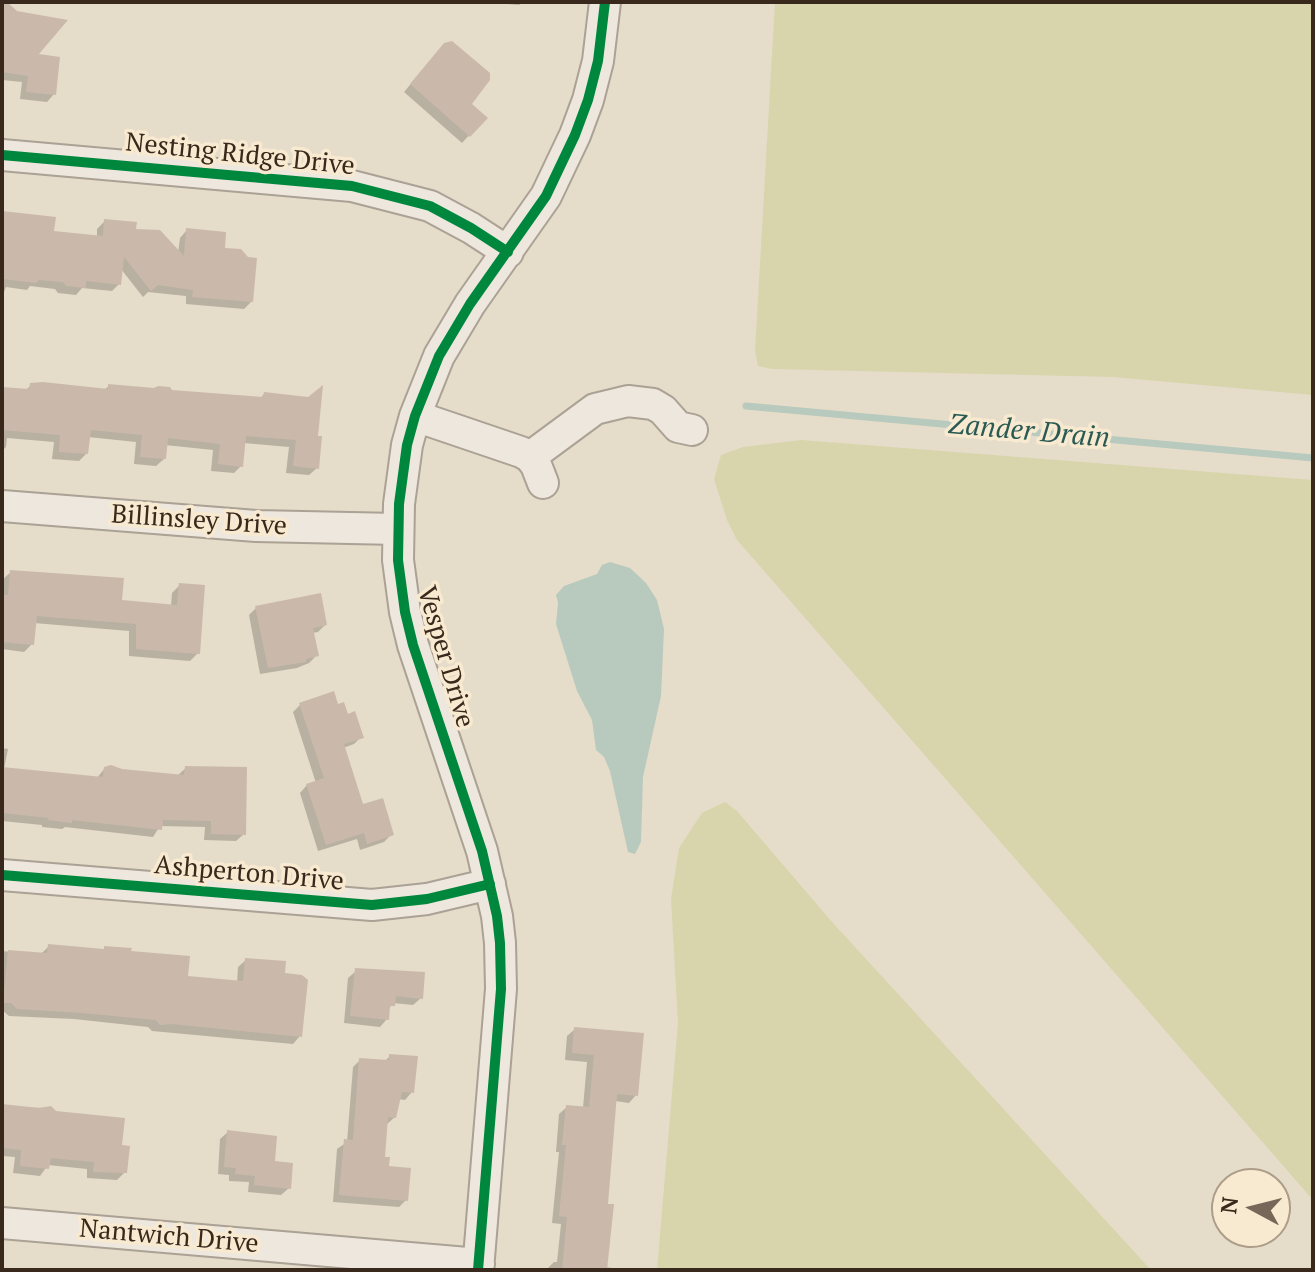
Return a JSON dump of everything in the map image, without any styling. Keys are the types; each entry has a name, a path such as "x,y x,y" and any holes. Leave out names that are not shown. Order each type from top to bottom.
{"street":[{"name":"Vesper Drive","path":"478,1267 501,989 500,943 490,884 473,822 413,645 401,583 397,529 403,471 415,416 439,356 453,331 546,196 575,135 598,61 605,2"},
{"name":"Nesting Ridge Drive","path":"2,155 352,186 430,206 508,252"},
{"path":"415,416 537,470 595,409 628,401 653,404 678,427 692,430"},
{"name":"Billinsley Drive","path":"2,506 256,526 397,529"},
{"name":"Ashperton Drive","path":"2,875 372,905 427,899 490,884"},
{"name":"Nantwich Drive","path":"2,1223 478,1267"}],"shaded area":[{"path":"775,2 1313,2 1313,395 1113,377 772,369 758,366 755,351"},
{"path":"801,440 1313,480 1313,1200 1291,1175 1291,1168 1285,1168 737,540 714,479 721,455 743,447"},
{"path":"610,562 630,568 646,583 657,600 664,629 661,696 643,777 641,842 635,854 628,852 610,771 604,757 596,750 592,720 577,691 556,624 556,595 564,586 597,574 602,565"},
{"path":"725,802 737,811 833,923 1151,1270 657,1270 678,1023 671,899 679,848 702,813"}],"building":[{"path":"2,2 7,2 17,11 68,20 39,54 60,57 56,95 26,92 28,76 2,72"},
{"path":"452,41 490,73 490,80 472,104 488,118 470,137 410,84 444,43"},
{"path":"2,211 56,217 54,231 103,236 104,219 137,222 136,229 160,230 184,256 186,228 226,232 225,248 241,249 248,257 257,258 253,302 192,297 193,290 158,285 151,291 124,257 121,285 86,281 86,288 66,286 63,282 2,279"},
{"path":"30,383 108,389 108,384 158,386 172,390 263,397 264,392 308,397 323,385 318,436 322,436 319,469 293,466 296,440 246,436 243,467 218,464 220,444 168,438 166,459 140,457 142,435 91,430 88,454 59,452 60,435 2,430 2,387 29,389"},
{"path":"10,570 124,578 122,600 177,605 179,583 205,585 200,654 136,649 136,624 37,616 34,645 2,642 2,594 8,595"},
{"path":"321,593 327,625 313,628 319,656 306,659 306,662 268,668 255,606"},
{"path":"334,691 338,704 344,702 348,714 355,711 364,738 344,744 363,804 383,798 394,835 367,844 364,833 326,845 306,784 324,778 299,703"},
{"path":"111,765 122,769 184,775 185,766 247,767 246,835 211,834 211,821 163,820 162,830 72,820 72,823 2,813 2,767 103,777 104,767"},
{"path":"48,944 132,948 131,951 190,956 188,976 243,981 245,958 286,961 285,973 302,975 308,980 302,1037 160,1025 156,1020 17,1009 11,1003 3,1003 8,950 47,953"},
{"path":"355,968 425,972 423,999 396,996 395,1006 390,1006 389,1020 350,1016"},
{"path":"574,1027 644,1033 638,1096 617,1094 608,1204 614,1204 607,1270 562,1270 567,1217 559,1216 566,1145 562,1145 566,1105 589,1107 594,1055 572,1053"},
{"path":"389,1054 418,1056 414,1093 402,1092 396,1118 388,1117 385,1157 390,1157 389,1166 411,1168 408,1201 339,1195 344,1139 353,1140 359,1058 389,1060"},
{"path":"2,1104 39,1108 51,1106 56,1111 125,1118 122,1145 130,1146 127,1173 93,1172 94,1162 51,1158 49,1169 20,1166 21,1150 2,1148"},
{"path":"227,1130 277,1136 275,1161 293,1163 291,1189 254,1185 255,1176 235,1174 236,1168 224,1167"}],"waterway":[{"name":"Zander Drain","path":"746,406 1313,458"}],"cycle path":[{"path":"478,1270 501,989 500,943 482,851 413,645 405,612 398,560 399,504 407,445 439,356 470,304 546,196 575,135 598,61 605,2"},
{"path":"2,155 352,186 430,206 508,252"},
{"path":"2,875 372,905 427,899 490,884"}]}
